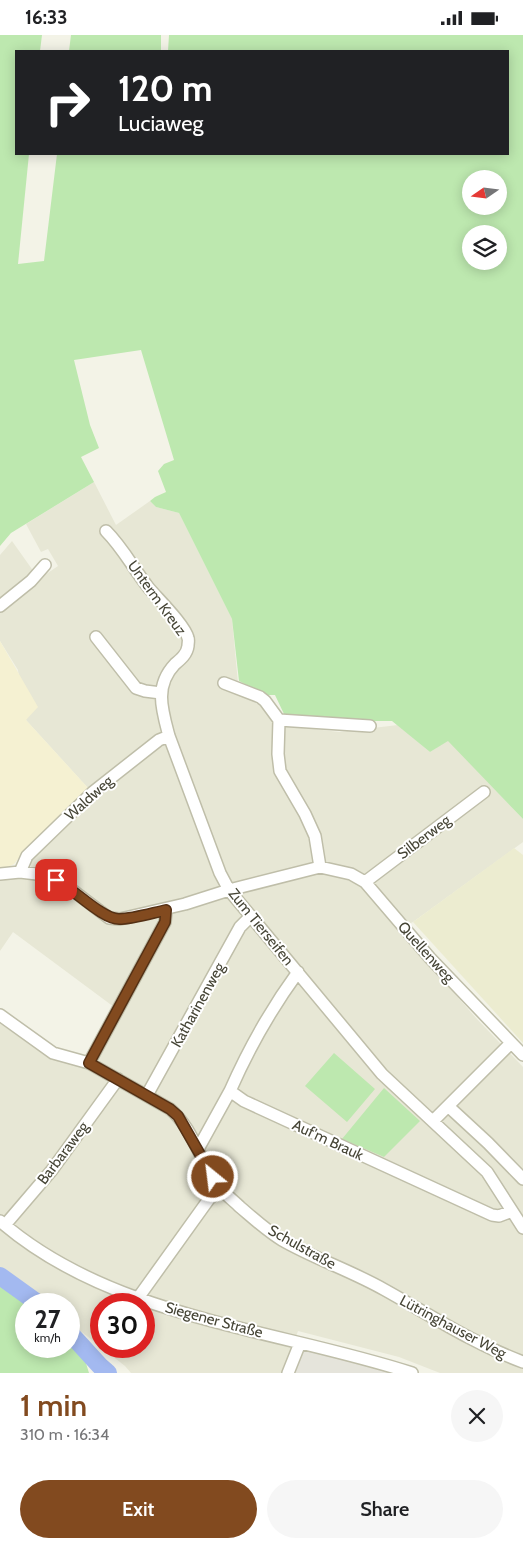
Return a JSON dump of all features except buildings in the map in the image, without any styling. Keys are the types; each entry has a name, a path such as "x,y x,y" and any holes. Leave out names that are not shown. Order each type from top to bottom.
{"street":[{"name":"Unterm Kreuz","path":"106,531 120,545 147,587 176,620 188,637 188,648 183,658 164,679 161,693"},
{"path":"0,606 31,581 45,565"},
{"path":"96,637 136,688 161,693"},
{"path":"0,873 20,872 45,875 67,886 109,918 120,919 166,910 229,890 320,867 314,836 305,814 280,771 278,754 279,720 260,697 224,683"},
{"name":"Zum Tierseifen","path":"161,693 163,715 169,736 220,873 229,890 382,1074 487,1172 523,1228"},
{"path":"279,720 370,727"},
{"name":"Waldweg","path":"20,872 27,856 93,792 159,740 169,736"},
{"name":"Silberweg","path":"365,882 484,792"},
{"name":"Quellenweg","path":"320,867 351,873 365,882 430,958 523,1055"},
{"path":"89,1063 165,922 166,910"},
{"name":"Katharinenweg","path":"147,1095 240,927 251,916"},
{"path":"198,1149 279,998 298,972"},
{"name":"Schulstraße","path":"0,1015 53,1053 89,1063 170,1109 178,1116 220,1188 256,1220 280,1239 383,1289"},
{"path":"433,1121 511,1043"},
{"name":"Barbaraweg","path":"2,1223 52,1170 118,1079"},
{"name":"Auf'm Brauk","path":"230,1091 244,1101 492,1215 498,1216 512,1211"},
{"path":"449,1107 523,1179"},
{"path":"141,1293 209,1199 220,1188"},
{"name":"Siegener Straße","path":"2,1223 54,1259 97,1281 128,1293"},
{"name":"Lütringhauser Weg","path":"383,1289 455,1330 523,1363"},
{"name":"Siegener Straße","path":"155,1302 229,1325 412,1373"},
{"path":"288,1373 300,1343"}],"shaded area":[{"path":"94,482 116,525 150,501 156,507 179,513 232,619 239,694 258,704 267,713 273,724 339,732 398,725 430,752 448,740 523,819 523,842 413,922 398,929 476,1018 523,1067 523,1373 440,1373 399,1357 298,1331 283,1373 131,1373 115,1358 155,1358 155,1293 90,1293 90,1338 80,1331 80,1293 31,1293 12,1278 0,1272 0,1023 45,1055 89,1069 114,1007 13,932 0,951 0,879 29,878 32,858 74,817 67,809 89,789 26,720 18,670 0,641 0,555 12,541 39,579 58,566 48,549 41,552 26,524"},
{"path":"0,641 38,707 26,720 89,789 25,850 14,864 4,869 0,869"},
{"path":"514,848 523,855 523,1043 413,922"},
{"path":"300,1343 412,1373 288,1373"}],"green space":[{"path":"0,35 42,35 40,50 15,50 15,155 29,155 18,264 44,261 57,155 509,155 509,50 168,50 169,35 523,35 523,819 448,741 430,752 392,721 363,721 284,714 275,695 266,695 239,681 232,619 179,513 156,507 150,501 166,492 158,471 164,464 174,460 141,350 74,360 90,425 99,448 81,457 94,482 11,533 0,546"},
{"path":"71,35 161,35 161,50 69,50"},
{"path":"334,1053 375,1089 347,1122 305,1086"},
{"path":"384,1088 420,1121 384,1157 342,1139"},
{"path":"0,1281 16,1293 15,1358 80,1358 80,1355 85,1360 89,1373 0,1373"}],"waterway":[{"path":"0,1276 24,1293"},
{"path":"80,1344 108,1373"}],"route":[{"path":"56,880 67,886 109,918 120,919 166,910 165,922 89,1063 170,1109 178,1116 213,1177"}]}
